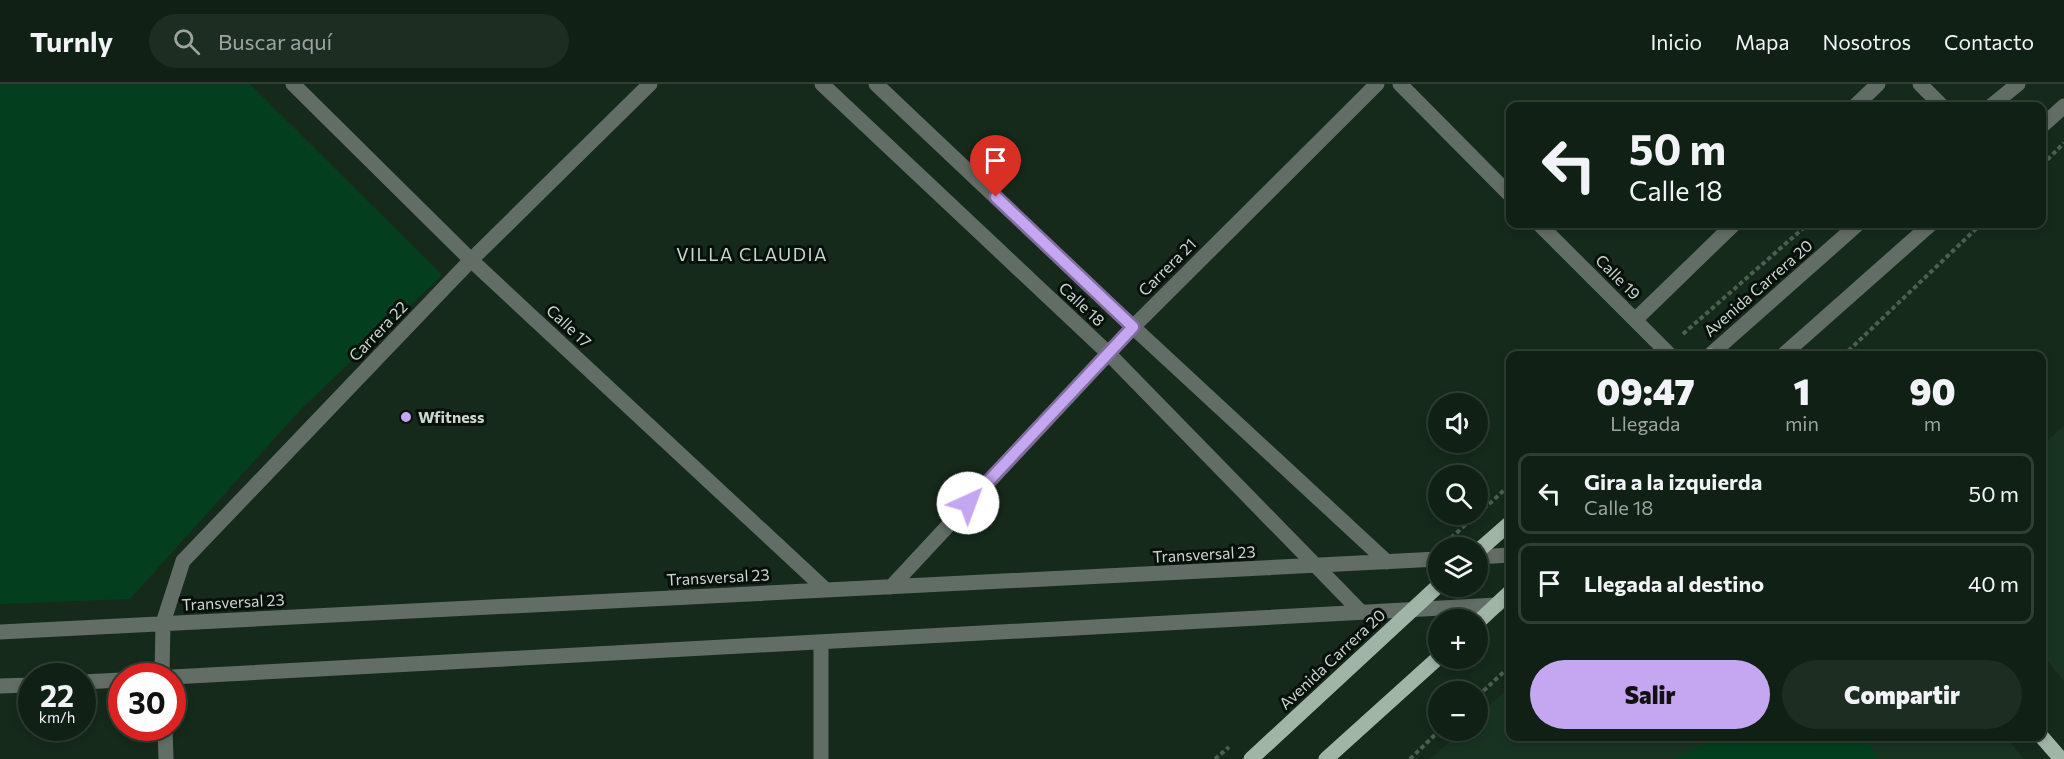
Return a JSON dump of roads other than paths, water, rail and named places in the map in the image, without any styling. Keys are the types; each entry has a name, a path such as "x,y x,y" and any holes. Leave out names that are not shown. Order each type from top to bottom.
{"main road":[{"path":"1488,542 1506,526"},
{"name":"Avenida Carrera 20","path":"1251,759 1428,596"},
{"path":"1488,613 1506,596"},
{"path":"1326,759 1428,666"},
{"path":"2046,741 2061,759"}],"street":[{"name":"Calle 17","path":"292,84 471,260 826,590"},
{"name":"Carrera 22","path":"162,663 163,623 183,561 471,260 650,84"},
{"name":"Calle 18","path":"822,84 1108,353 1360,611"},
{"name":"Calle 18","path":"876,84 1133,327 1388,562"},
{"name":"Carrera 21","path":"891,587 1133,327 1377,84"},
{"path":"1400,84 1506,191"},
{"path":"1859,102 1878,84"},
{"path":"1920,84 1938,102"},
{"path":"1997,102 2018,84"},
{"path":"2046,122 2064,106"},
{"name":"Calle 19","path":"1543,228 1666,351"},
{"path":"1635,320 1730,228"},
{"name":"Avenida Carrera 20","path":"1715,351 1853,228"},
{"path":"1788,351 1926,228"},
{"path":"1488,556 1506,555"},
{"name":"Transversal 23","path":"0,632 1428,560"},
{"path":"186,676 1497,605"},
{"path":"821,642 821,759"},
{"path":"0,686 18,685"},
{"path":"165,741 166,759"}],"place":[{"name":"Wfitness","path":"406,417"}],"district":[{"name":"VILLA CLAUDIA","path":"752,255"}]}
